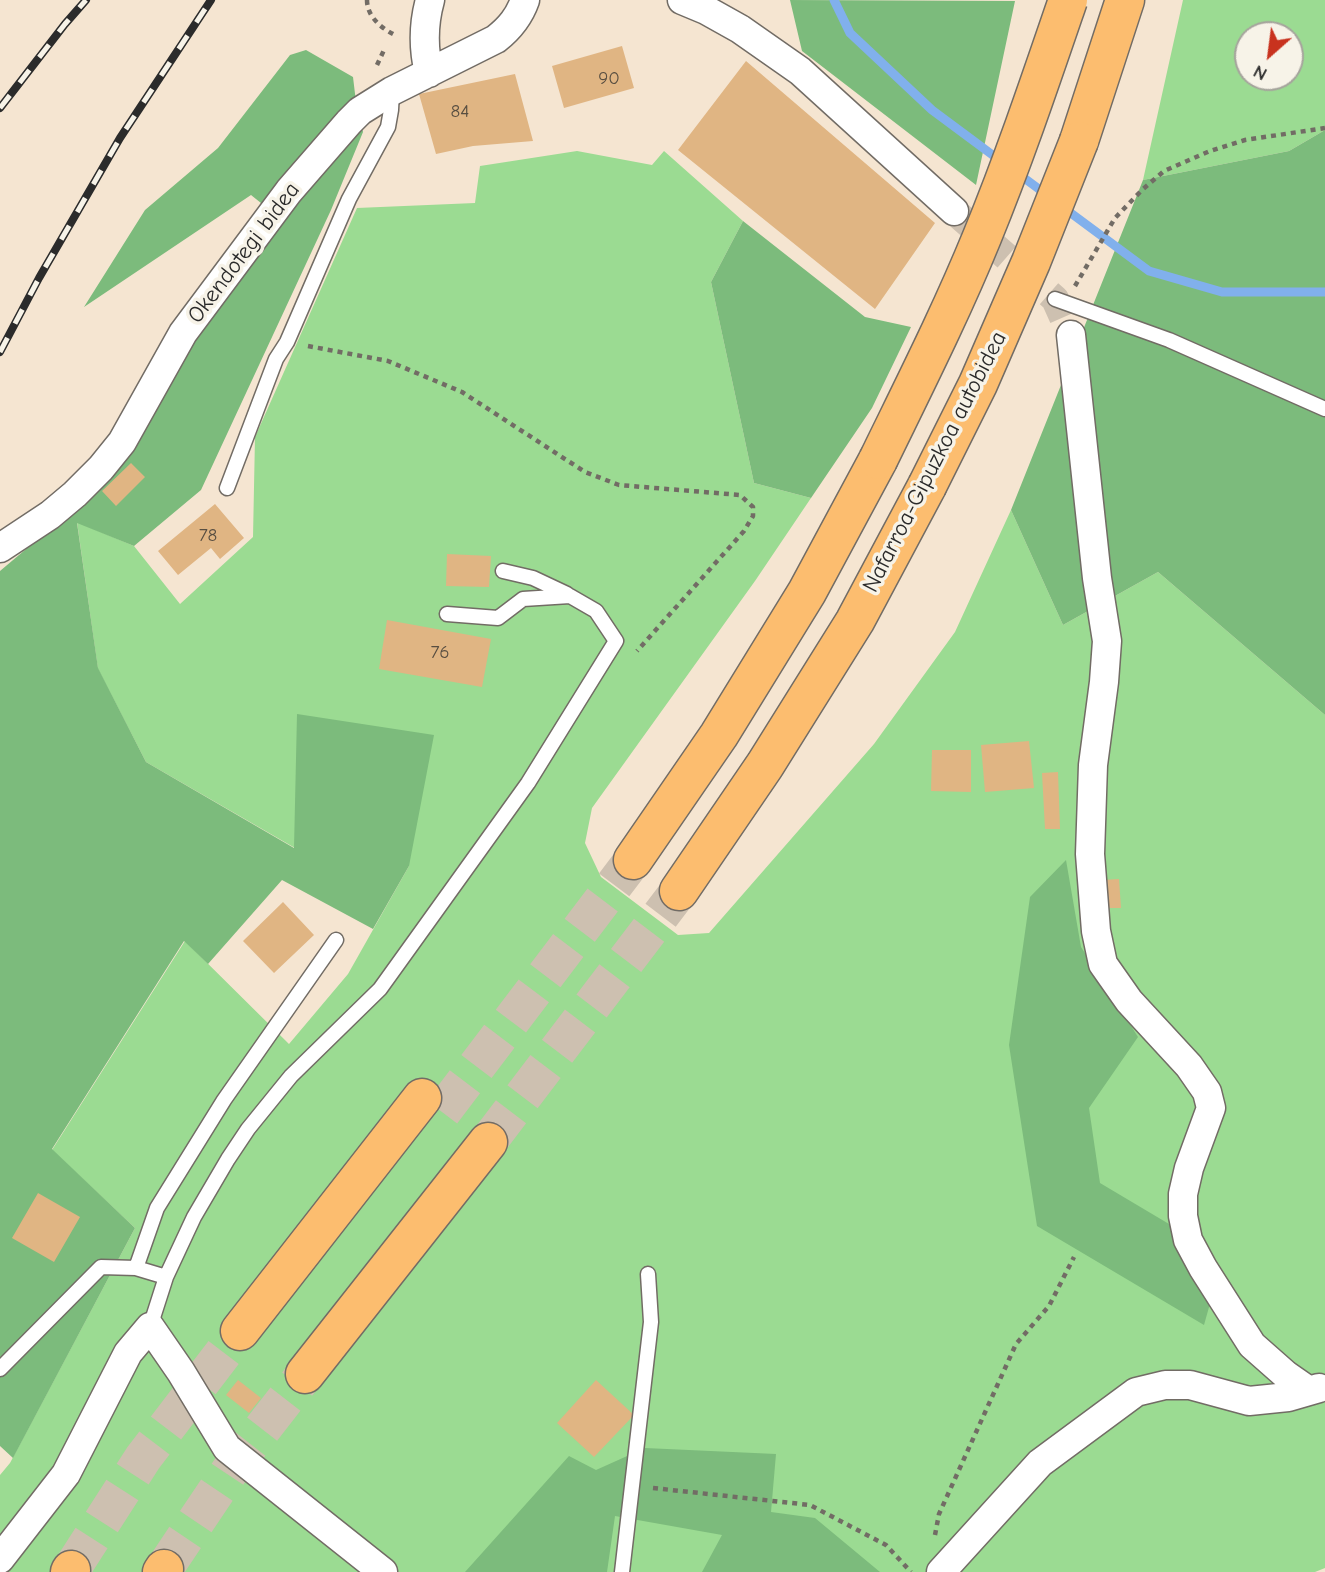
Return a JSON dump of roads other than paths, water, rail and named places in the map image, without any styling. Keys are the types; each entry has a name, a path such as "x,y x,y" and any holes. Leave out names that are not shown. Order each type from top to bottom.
{"highway":[{"path":"623,853 719,735 807,592 878,460 926,363 981,238 1027,121 1069,0"},
{"name":"Nafarroa-Gipuzkoa autobidea","path":"679,891 765,765 855,621 927,486 978,384 1031,262 1079,141 1125,0"},
{"path":"249,1337 432,1105"},
{"path":"305,1374 488,1142"}],"street":[{"path":"429,73 424,46 424,19 430,0"},
{"name":"Okendotegi bidea","path":"0,548 50,515 101,468 122,442 183,333 289,191 360,111 502,35 519,17 525,0"},
{"path":"682,0 740,29 800,71 954,211"},
{"path":"1071,335 1096,565 1107,640 1093,765 1090,853 1096,931 1103,964 1129,1001 1189,1066 1207,1092 1211,1108 1189,1168 1183,1194 1183,1216 1188,1240 1252,1345 1286,1375 1317,1389"},
{"path":"0,1559 66,1475 128,1353 150,1327 227,1448 383,1572"},
{"path":"941,1572 1040,1463 1136,1392 1165,1385 1190,1385 1249,1401 1288,1397 1317,1389"}],"lane":[{"path":"227,488 276,359 287,342 349,200 388,127 392,92"},
{"path":"1055,299 1169,340 1325,409"},
{"path":"150,1327 166,1277 194,1217 248,1129 291,1076 380,989 535,773 616,641 596,611 533,578 503,571"},
{"path":"447,614 499,618 523,599 570,596"},
{"path":"136,1268 157,1208 224,1100 336,940"},
{"path":"0,1369 101,1267 136,1268 166,1277"},
{"path":"622,1572 651,1322 648,1274"}],"waterway":[{"path":"834,0 850,33 932,110 1002,162"},
{"path":"1016,172 1047,195"},
{"path":"1064,208 1149,271 1222,292 1325,292"}],"tunnel":[{"path":"954,211 1055,299 1071,335"},
{"path":"442,1112 633,860"},
{"path":"488,1142 679,891"},
{"path":"71,1570 143,1458 240,1331"},
{"path":"164,1569 231,1469 305,1374"}],"railway":[{"path":"0,108 86,0"},
{"path":"0,352 39,278 120,138 211,0"}]}
